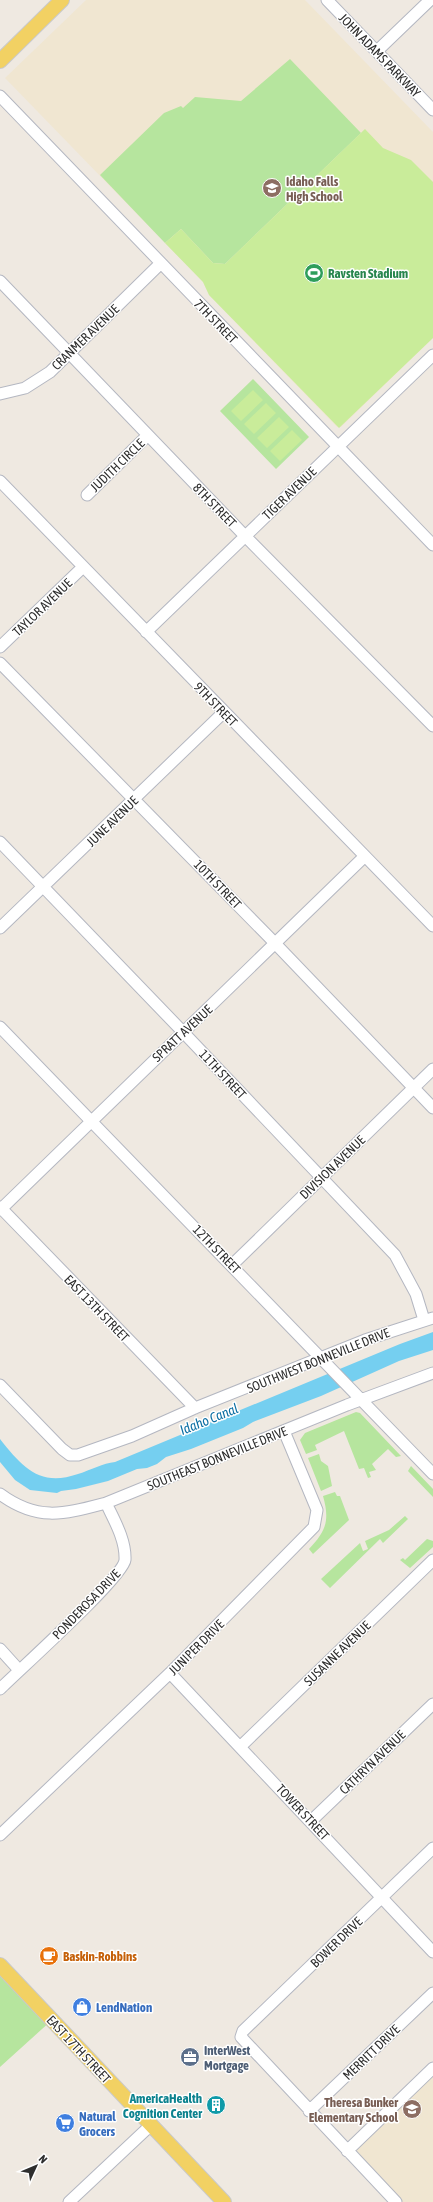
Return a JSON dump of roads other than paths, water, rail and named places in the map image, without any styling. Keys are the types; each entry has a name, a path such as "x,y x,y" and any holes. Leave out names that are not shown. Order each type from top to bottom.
{"main road":[{"path":"0,60 62,0"},
{"name":"EAST 17TH STREET","path":"0,1965 224,2202"}],"street":[{"name":"JOHN ADAMS PARKWAY","path":"327,0 433,110"},
{"path":"377,51 430,0 433,3"},
{"name":"7TH STREET","path":"0,96 337,447 431,539"},
{"name":"CRANMER AVENUE","path":"0,394 15,392 36,382 161,263"},
{"name":"8TH STREET","path":"0,281 245,536 431,721"},
{"name":"TIGER AVENUE","path":"146,632 433,355"},
{"name":"JUDITH CIRCLE","path":"87,495 148,435"},
{"name":"9TH STREET","path":"0,481 433,926"},
{"name":"TAYLOR AVENUE","path":"0,647 83,567"},
{"name":"10TH STREET","path":"0,663 135,799 433,1108"},
{"name":"JUNE AVENUE","path":"0,928 224,712"},
{"name":"11TH STREET","path":"0,842 395,1255 428,1319"},
{"name":"SPRATT AVENUE","path":"0,1208 276,944 364,856"},
{"name":"12TH STREET","path":"0,1026 433,1474"},
{"name":"DIVISION AVENUE","path":"232,1265 433,1069"},
{"name":"EAST 13TH STREET","path":"0,1208 195,1408"},
{"name":"SOUTHWEST BONNEVILLE DRIVE","path":"0,1385 70,1455 78,1455 132,1436 195,1408 322,1358 428,1319"},
{"name":"SOUTHEAST BONNEVILLE DRIVE","path":"0,1494 12,1503 43,1514 80,1510 106,1502 433,1372"},
{"name":"JUNIPER DRIVE","path":"0,1835 170,1673 314,1527 317,1510 284,1431"},
{"name":"PONDEROSA DRIVE","path":"0,1689 77,1616 118,1573 125,1562 124,1545 106,1502"},
{"name":"SUSANNE AVENUE","path":"240,1746 433,1560"},
{"path":"0,1649 19,1670"},
{"name":"TOWER STREET","path":"170,1673 311,1820 433,1952"},
{"name":"CATHRYN AVENUE","path":"311,1820 433,1704"},
{"name":"BOWER DRIVE","path":"309,2111 241,2037 243,2031 433,1848"},
{"name":"MERRITT DRIVE","path":"309,2111 433,1992"},
{"path":"347,2151 433,2068"},
{"path":"309,2111 396,2202"},
{"path":"69,2202 151,2125"}],"water":[{"name":"Idaho Canal","path":"433,1332 433,1350 399,1361 321,1396 253,1422 243,1428 191,1449 166,1457 157,1464 147,1468 137,1469 108,1481 57,1493 30,1490 15,1480 0,1462 0,1439 17,1459 33,1472 53,1478 78,1474 101,1465 115,1462 400,1344"}],"place":[{"name":"Idaho Falls High School","path":"272,188"},
{"name":"Ravsten Stadium","path":"314,273"},
{"name":"Baskin-Robbins","path":"49,1956"},
{"name":"LendNation","path":"82,2007"},
{"name":"InterWest Mortgage","path":"190,2057"},
{"name":"AmericaHealth Cognition Center","path":"216,2105"},
{"name":"Theresa Bunker Elementary School","path":"412,2109"},
{"name":"Natural Grocers","path":"65,2123"}]}
